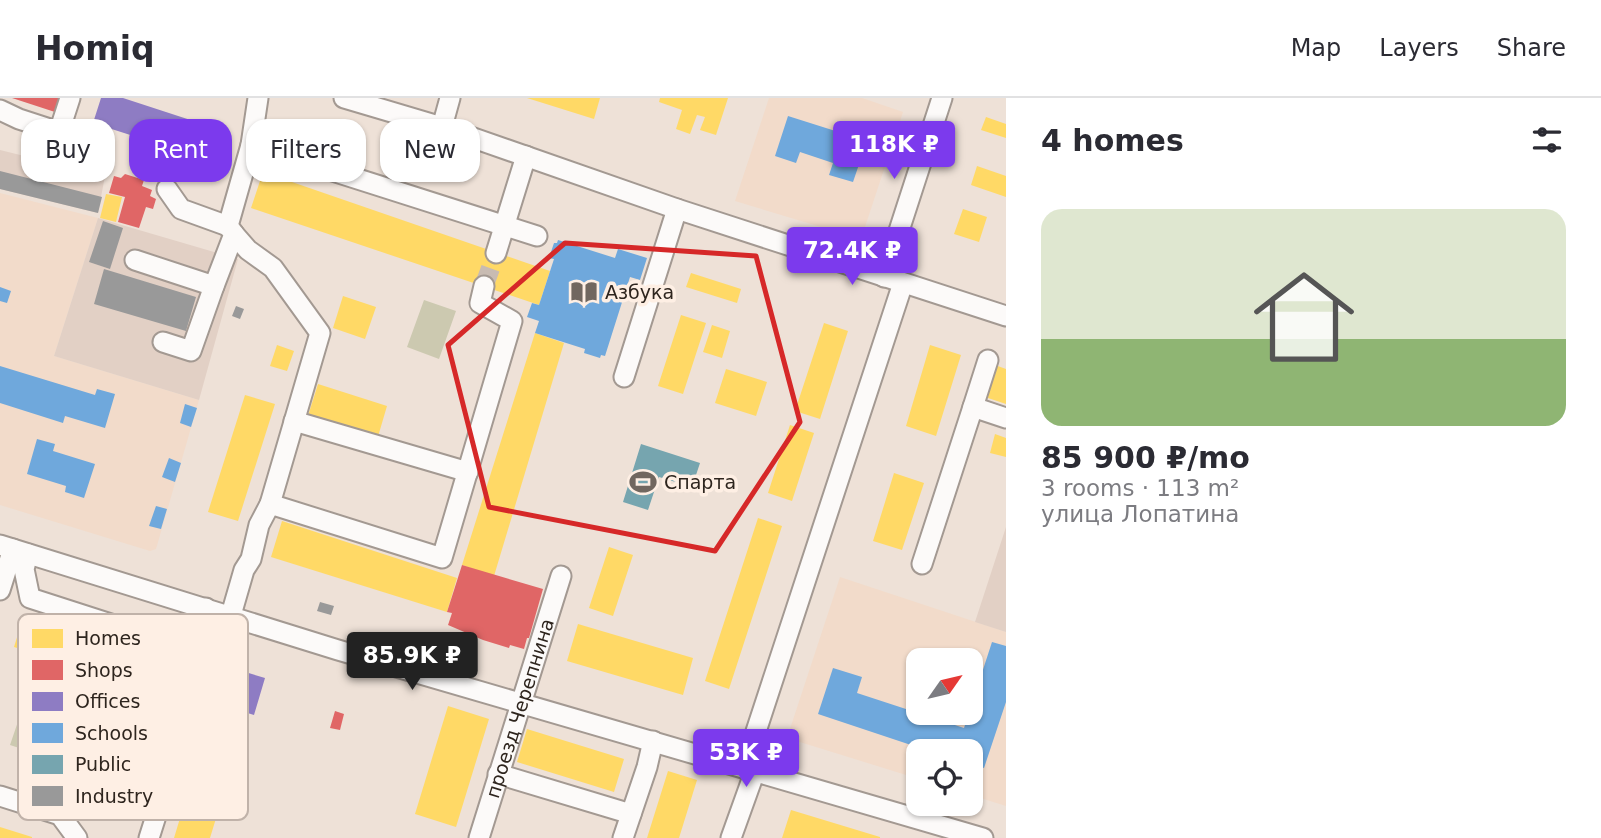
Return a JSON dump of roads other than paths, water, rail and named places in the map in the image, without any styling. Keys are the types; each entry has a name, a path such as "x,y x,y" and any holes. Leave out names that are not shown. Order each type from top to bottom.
{"street":[{"path":"0,110 59,132 70,98"},
{"path":"255,119 258,98"},
{"path":"344,98 415,119"},
{"path":"444,119 450,98"},
{"path":"884,277 942,98"},
{"path":"480,140 677,209 1006,316"},
{"path":"496,253 526,156"},
{"path":"163,342 191,351 231,230 246,166"},
{"path":"365,182 537,236"},
{"path":"167,189 181,209 231,230 248,250 274,268 320,333 270,504 259,525 251,559 244,570 231,614"},
{"path":"624,377 677,209"},
{"path":"135,260 214,286"},
{"path":"731,838 749,769 903,283"},
{"path":"270,504 442,558 512,321 480,303 484,286"},
{"path":"922,564 988,360"},
{"path":"973,407 1006,418"},
{"path":"294,421 468,472"},
{"path":"14,549 227,614"},
{"path":"0,590 14,549"},
{"path":"14,549 24,569 30,598 79,614"},
{"name":"проезд Черепнина","path":"479,838 561,576"},
{"path":"206,608 206,614"},
{"path":"248,621 338,650 749,769 952,834 982,838"},
{"path":"623,838 653,741"},
{"path":"498,774 631,814"},
{"path":"0,796 18,802"},
{"path":"64,820 77,838"},
{"path":"149,838 155,820"}],"tunnel":[{"path":"484,286 496,253"}],"place":[{"name":"Азбука","path":"584,292"},
{"name":"Спарта","path":"643,482"}]}
